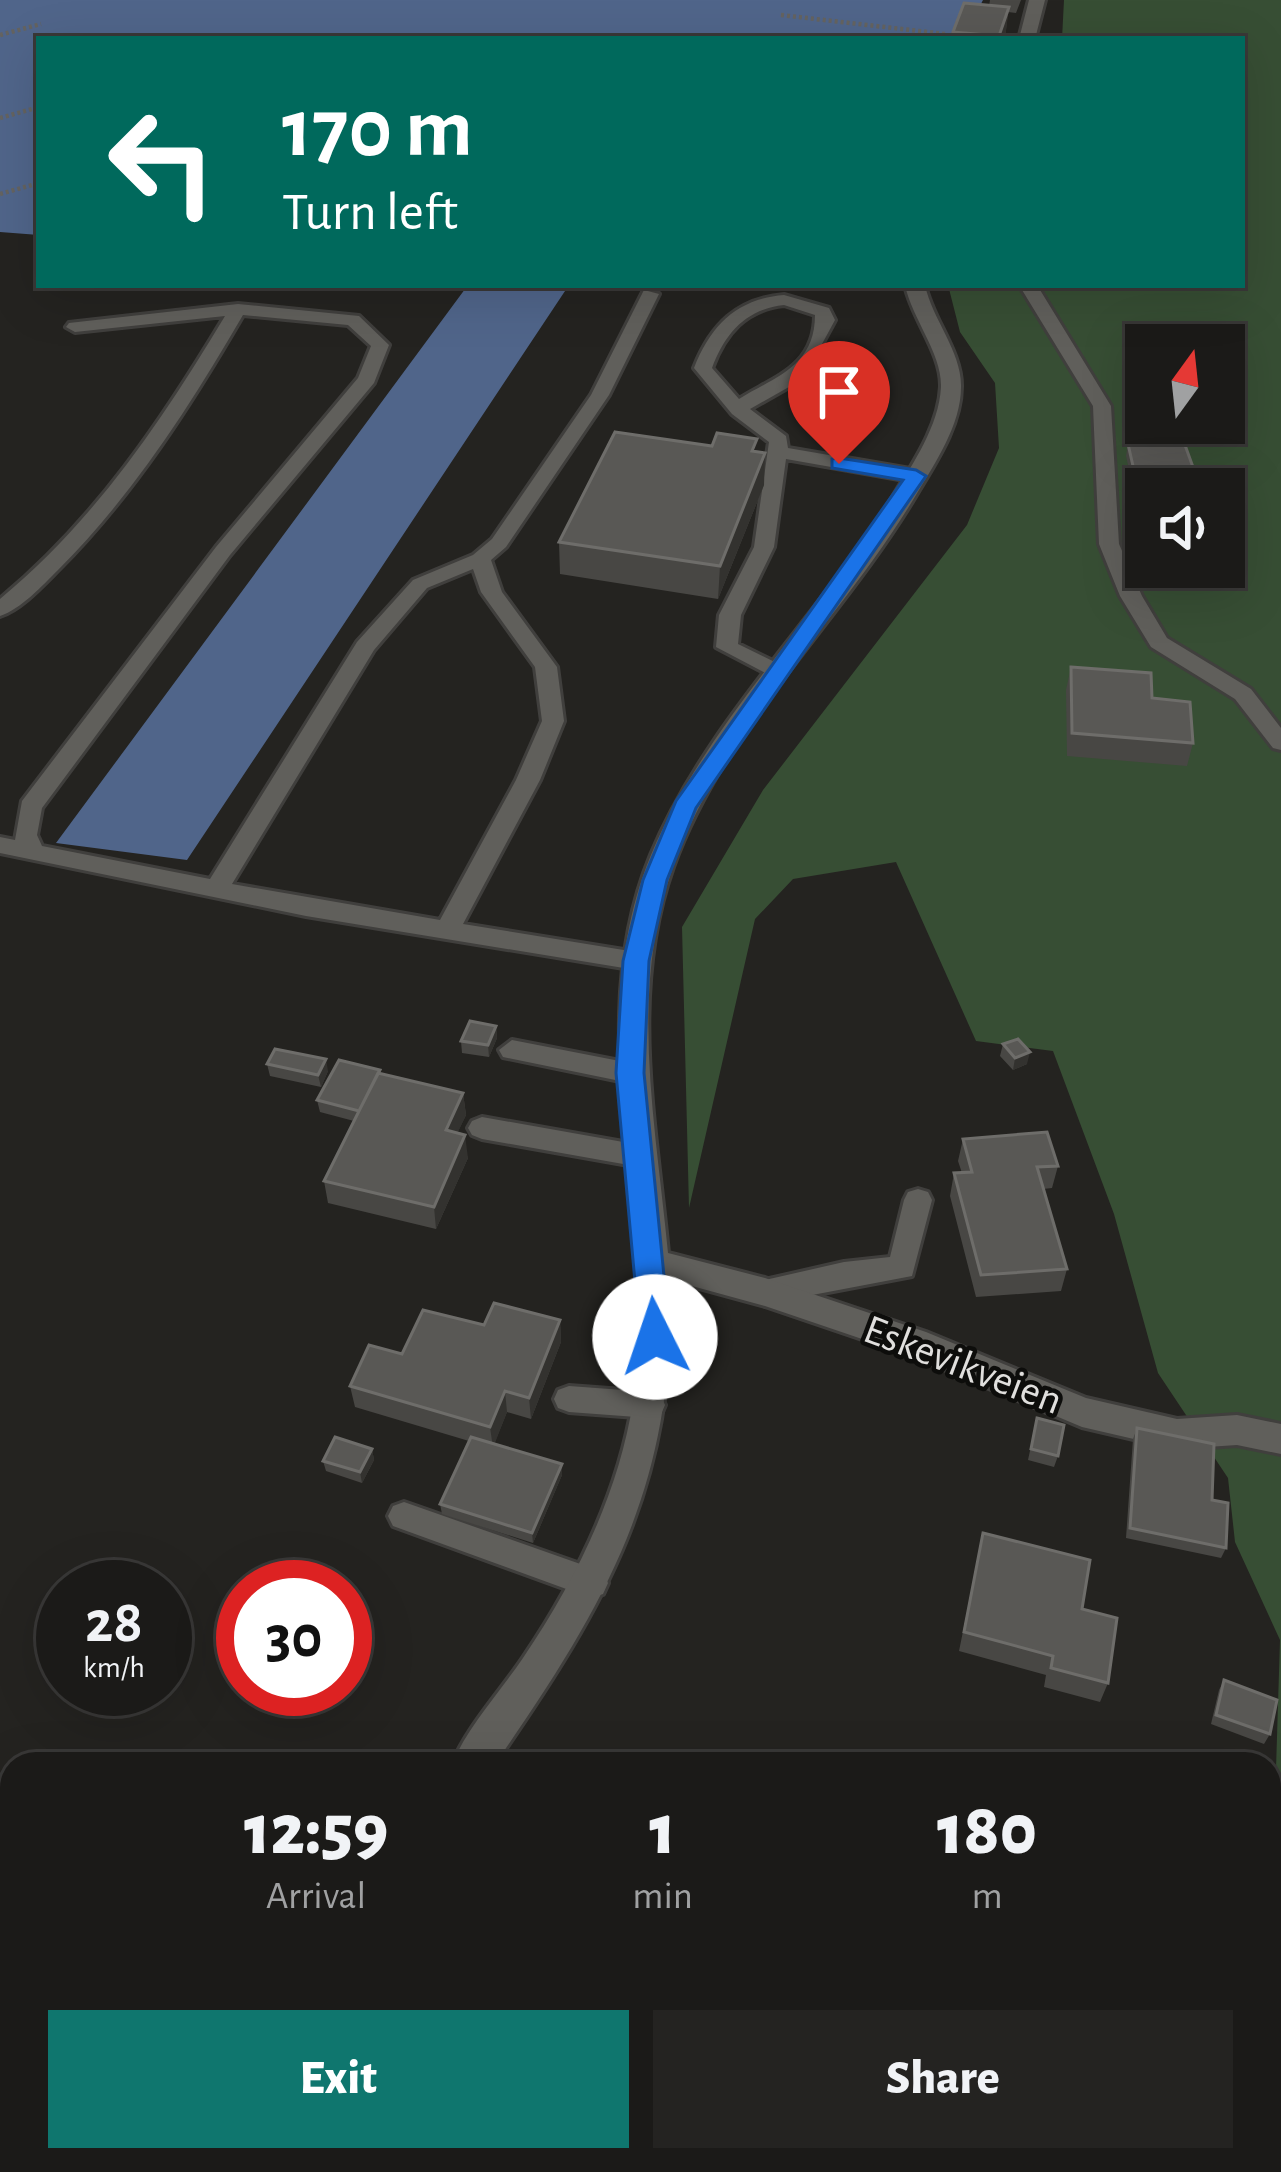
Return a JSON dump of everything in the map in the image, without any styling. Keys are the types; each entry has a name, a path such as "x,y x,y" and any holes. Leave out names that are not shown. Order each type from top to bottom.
{"street":[{"path":"1028,36 1036,0"},
{"path":"481,1752 560,1641 591,1582 621,1519 650,1406 655,1337 630,1073 636,961 655,880 685,807 863,557 948,418 951,383 916,288"},
{"name":"Eskevikveien","path":"650,1262 765,1292 926,1346 1082,1412 1177,1434 1238,1430 1281,1438"}],"lane":[{"path":"1030,288 1102,406 1109,544 1131,596 1159,642 1244,694 1281,743"},
{"path":"218,887 365,646 420,584 480,559 500,543 600,394 650,294"},
{"path":"740,410 747,400 788,383 820,335 826,320 823,312 791,301 764,300 738,312 709,347 703,368 715,387 740,410 779,440 764,547 730,615 727,647 777,672"},
{"path":"0,610 91,528 196,382 238,309"},
{"path":"33,852 25,835 30,808 224,551 367,379 380,345 353,320 238,309 75,327"},
{"path":"778,452 916,476"},
{"path":"447,930 528,780 553,722 546,668 492,592 480,559"},
{"path":"0,845 636,961"},
{"path":"512,1050 630,1073"},
{"path":"482,1128 640,1156"},
{"path":"765,1292 844,1274 902,1268 918,1200"},
{"path":"569,1399 650,1406"},
{"path":"404,1516 591,1582"}],"path":[{"path":"781,15 945,34"},
{"path":"0,35 40,24"},
{"path":"0,118 36,108"},
{"path":"0,194 36,184"}],"green space":[{"path":"1064,0 1281,0 1281,1752 1277,1752 1280,1640 1235,1542 1228,1478 1158,1373 1114,1214 1053,1051 976,1041 896,862 793,879 755,919 689,1208 682,927 763,790 967,525 999,448 995,383 960,332 949,288 1245,288 1245,36 1062,36"}],"water":[{"path":"0,0 983,0 966,33 952,32 950,36 36,36 36,235 0,232"},
{"path":"466,288 567,288 187,860 56,843"}],"building":[{"path":"964,3 1009,7 999,36 953,32"},
{"path":"615,432 712,446 717,433 757,439 752,451 765,453 720,566 559,542"},
{"path":"1128,444 1185,444 1193,468 1133,468"},
{"path":"1071,667 1151,673 1152,698 1190,702 1193,743 1072,733"},
{"path":"470,1021 496,1026 488,1045 461,1041"},
{"path":"1018,1039 1030,1052 1015,1058 1003,1044"},
{"path":"275,1049 326,1059 318,1075 267,1064"},
{"path":"339,1060 380,1070 359,1111 317,1100"},
{"path":"378,1073 463,1093 446,1130 465,1135 434,1207 324,1181"},
{"path":"1047,1132 1058,1166 1037,1167 1067,1269 981,1275 954,1173 972,1172 963,1139"},
{"path":"494,1303 560,1320 529,1398 505,1391 490,1427 350,1386 369,1345 402,1354 423,1310 484,1325"},
{"path":"1037,1418 1064,1425 1058,1456 1031,1449"},
{"path":"1137,1428 1214,1444 1212,1500 1228,1503 1226,1548 1130,1528"},
{"path":"335,1437 372,1449 360,1472 323,1461"},
{"path":"471,1437 562,1464 532,1533 440,1504"},
{"path":"983,1533 1090,1560 1082,1609 1117,1618 1108,1683 1051,1668 1053,1656 964,1632"},
{"path":"1224,1680 1277,1700 1270,1734 1216,1715"}],"route":[{"path":"655,1337 630,1073 636,961 655,880 685,807 916,476 839,464"}]}
